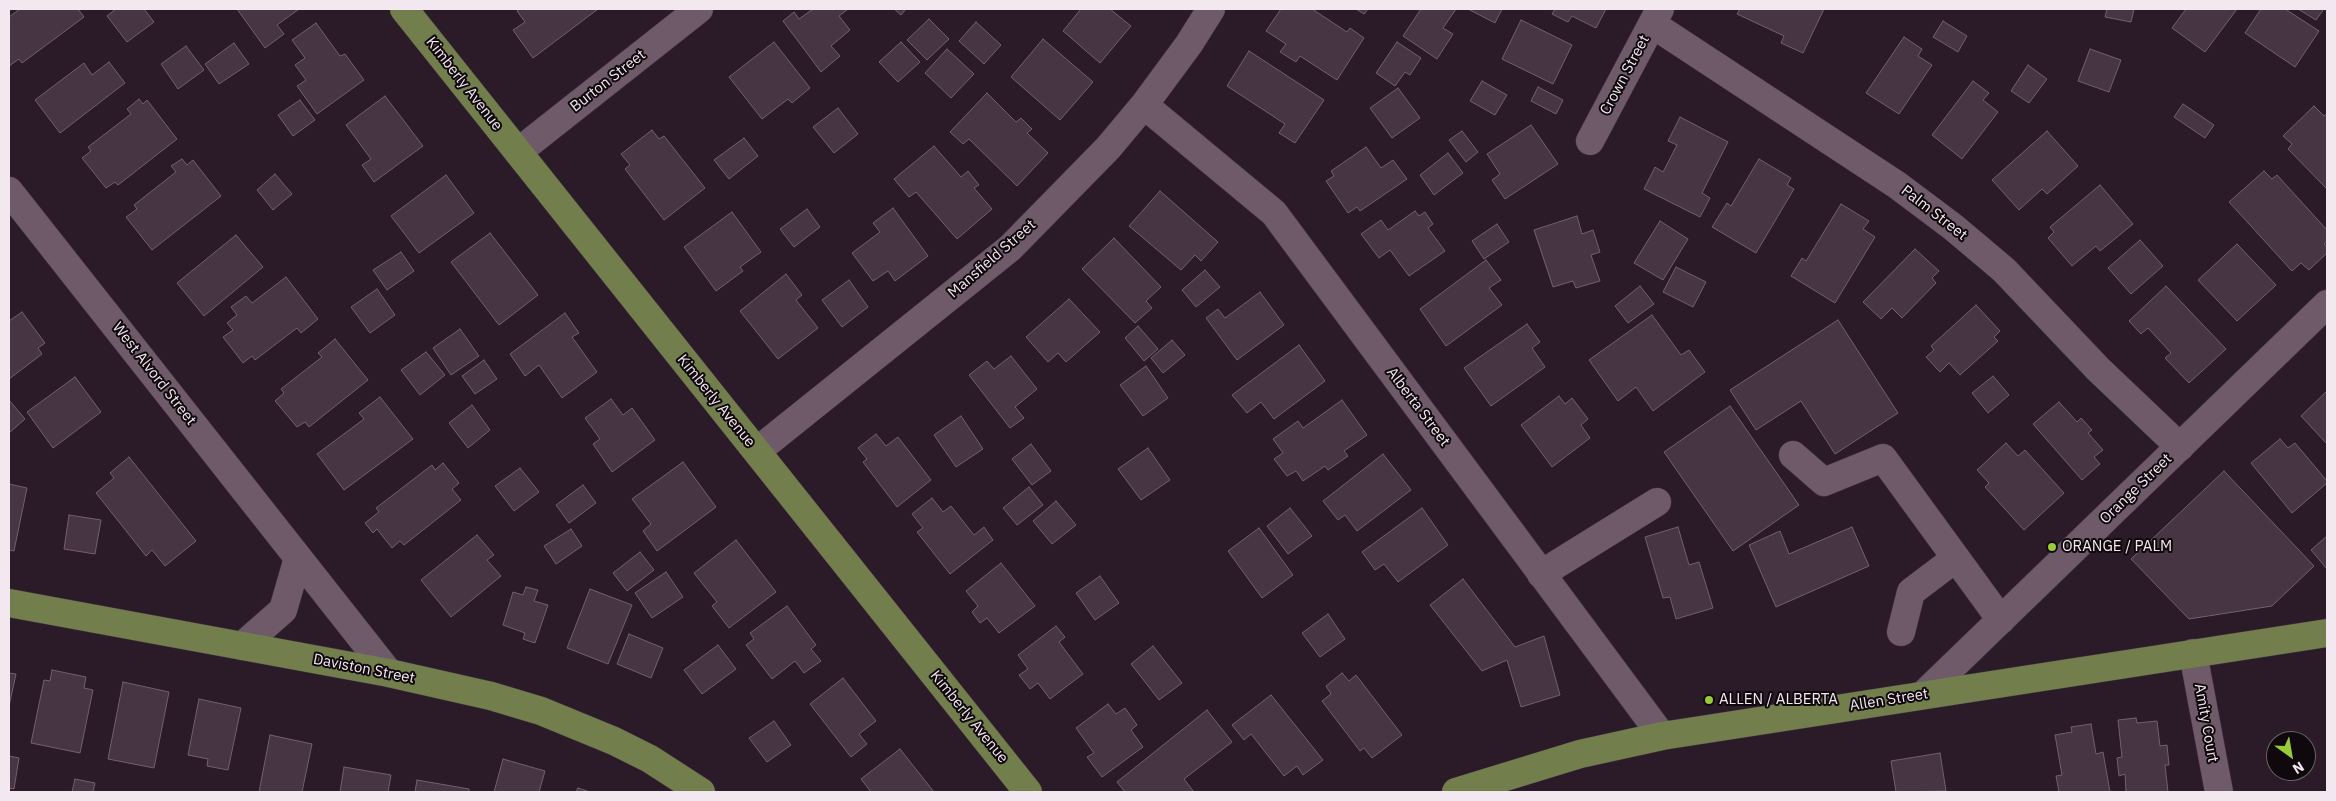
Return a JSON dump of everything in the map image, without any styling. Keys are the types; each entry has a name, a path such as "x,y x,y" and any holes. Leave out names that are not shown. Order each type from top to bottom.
{"main road":[{"name":"Kimberly Avenue","path":"404,9 1028,792"},
{"name":"Daviston Street","path":"9,603 389,673 491,696 578,725 650,760 701,792"},
{"name":"Allen Street","path":"1463,791 1580,754 1662,736 2327,633"}],"street":[{"name":"Burton Street","path":"518,152 699,9"},
{"name":"Mansfield Street","path":"757,451 1010,248 1108,148 1144,105 1189,44 1210,9"},
{"name":"Crown Street","path":"1590,141 1656,16"},
{"name":"Palm Street","path":"1656,16 1898,185 1953,227 2004,270 2098,368 2180,447"},
{"name":"Alberta Street","path":"1144,105 1274,214 1662,736"},
{"name":"West Alvord Street","path":"9,191 389,673"},
{"name":"Orange Street","path":"1924,694 2327,304"},
{"path":"1793,455 1824,482 1882,458 2001,620"},
{"path":"1541,574 1658,502"},
{"path":"242,646 283,610 298,558"},
{"path":"1902,632 1911,592 1956,558"},
{"name":"Amity Court","path":"2193,653 2219,792"}],"building":[{"path":"20,9 78,9 84,17 22,63 19,59 9,66 9,17"},
{"path":"116,9 144,9 154,22 127,42 107,16"},
{"path":"237,9 299,9 277,25 284,34 265,48"},
{"path":"520,9 598,9 533,58 513,30 525,22 517,11"},
{"path":"813,9 848,9 839,16 850,30 831,46 840,56 821,72 783,21 794,12 799,19"},
{"path":"894,9 906,9 901,15"},
{"path":"1081,9 1110,9 1131,26 1100,63 1063,31"},
{"path":"1281,9 1312,9 1347,32 1350,28 1364,38 1337,80 1300,56 1296,62 1280,52 1286,44 1266,31"},
{"path":"1356,9 1368,9 1364,14"},
{"path":"1421,9 1456,9 1443,28 1453,34 1437,59 1403,36"},
{"path":"1468,9 1502,9 1495,23"},
{"path":"1555,9 1606,9 1596,28 1572,16 1568,22 1552,14"},
{"path":"1740,9 1824,9 1803,53 1781,43 1784,36 1737,14"},
{"path":"2107,9 2134,9 2131,22 2105,17"},
{"path":"2186,9 2237,9 2205,52 2172,28"},
{"path":"2261,9 2285,9 2319,31 2295,67 2245,33"},
{"path":"2298,9 2324,9 2316,20"},
{"path":"929,19 949,39 927,60 907,40"},
{"path":"1521,20 1572,45 1553,84 1502,59"},
{"path":"1943,21 1967,36 1958,52 1933,37"},
{"path":"976,22 1001,45 984,64 959,41"},
{"path":"316,23 340,56 345,54 364,80 317,114 297,86 306,80 295,65 305,58 292,40"},
{"path":"1904,37 1922,49 1918,56 1932,65 1899,114 1866,93"},
{"path":"1043,39 1093,82 1060,120 1011,77"},
{"path":"774,42 810,88 792,103 788,99 762,119 729,77"},
{"path":"901,42 920,62 898,82 879,62"},
{"path":"1397,42 1421,58 1410,75 1405,72 1395,86 1376,73"},
{"path":"234,43 249,64 219,84 205,64"},
{"path":"186,46 204,70 178,89 161,64"},
{"path":"947,49 974,74 951,98 925,73"},
{"path":"2090,49 2121,60 2109,92 2078,81"},
{"path":"1249,51 1324,100 1295,143 1279,133 1285,124 1227,86"},
{"path":"109,62 125,83 60,133 35,100 84,63 92,75"},
{"path":"2028,65 2047,79 2029,103 2011,91"},
{"path":"1482,81 1507,95 1495,115 1470,101"},
{"path":"1973,81 1989,93 1983,100 1998,112 1962,159 1932,135"},
{"path":"1538,87 1563,100 1556,114 1531,101"},
{"path":"1398,88 1420,118 1392,138 1370,108"},
{"path":"987,93 1016,122 1021,118 1032,129 1027,133 1048,153 1017,186 969,139 963,144 950,132"},
{"path":"385,96 423,146 374,182 362,165 371,159 346,125"},
{"path":"139,99 143,104 147,100 177,139 118,185 115,182 106,188 82,158 91,151 88,147 131,114 127,109"},
{"path":"300,100 315,120 293,136 278,115"},
{"path":"2183,104 2214,125 2205,138 2174,117"},
{"path":"2314,106 2324,116 2327,114 2327,189 2288,149 2292,144 2283,136"},
{"path":"838,108 858,134 834,153 813,127"},
{"path":"1680,117 1728,142 1702,193 1710,198 1700,217 1644,189 1655,167 1663,172 1677,145 1668,141"},
{"path":"1531,125 1558,164 1505,199 1492,180 1500,174 1487,154"},
{"path":"652,130 659,139 664,136 705,188 664,220 625,169 630,165 621,154"},
{"path":"1462,131 1478,152 1466,162 1449,140"},
{"path":"2047,131 2078,166 2047,194 2042,189 2019,210 1992,180"},
{"path":"744,138 758,156 729,179 714,160"},
{"path":"934,146 961,177 968,171 979,185 974,188 992,209 957,239 916,192 909,197 894,179"},
{"path":"1366,147 1381,168 1393,160 1407,179 1360,211 1357,207 1348,213 1326,181 1334,176 1331,171"},
{"path":"1448,153 1463,173 1434,195 1420,175"},
{"path":"182,159 187,165 193,160 221,196 152,250 126,217 137,209 134,205 176,172 171,166"},
{"path":"1759,159 1791,178 1787,185 1794,189 1756,253 1712,227 1727,203 1731,206"},
{"path":"2264,171 2272,179 2277,175 2327,230 2327,242 2324,244 2327,247 2327,253 2309,270 2301,263 2292,271 2229,202"},
{"path":"275,174 292,194 273,210 257,190"},
{"path":"446,175 474,213 419,253 391,216"},
{"path":"2100,185 2133,224 2100,251 2096,246 2072,266 2048,238 2054,232 2050,227"},
{"path":"1160,191 1218,242 1201,261 1195,255 1181,270 1129,226"},
{"path":"1841,204 1869,221 1863,229 1875,237 1835,303 1791,276 1802,258 1806,261"},
{"path":"893,208 928,256 895,281 888,271 873,281 852,253 880,232 873,223"},
{"path":"807,209 820,227 794,247 780,229"},
{"path":"1415,211 1419,216 1425,212 1433,224 1428,228 1445,251 1409,276 1390,250 1379,258 1361,234 1381,220 1388,230"},
{"path":"732,212 761,252 740,267 743,271 716,291 684,247"},
{"path":"1577,216 1582,234 1593,230 1600,252 1591,255 1600,281 1576,288 1573,281 1553,287 1534,230"},
{"path":"1660,221 1688,239 1663,280 1634,263"},
{"path":"1497,224 1509,242 1484,259 1472,241"},
{"path":"490,233 538,295 499,325 451,262"},
{"path":"236,235 263,267 204,316 177,283"},
{"path":"1114,238 1161,287 1146,301 1152,308 1135,323 1082,269"},
{"path":"2140,240 2163,266 2131,294 2108,268"},
{"path":"2237,244 2276,285 2237,321 2198,280"},
{"path":"1915,249 1939,271 1932,278 1936,283 1902,318 1892,308 1881,319 1863,302"},
{"path":"401,252 414,271 387,290 373,270"},
{"path":"1486,260 1501,280 1489,288 1502,305 1446,346 1420,309"},
{"path":"1676,267 1706,282 1693,307 1663,292"},
{"path":"1205,270 1220,287 1196,307 1182,290"},
{"path":"786,274 802,295 796,300 818,328 778,359 740,311"},
{"path":"286,277 318,319 301,333 297,328 255,360 252,356 243,363 223,337 233,330 227,323 237,315 231,307 246,296 252,303"},
{"path":"849,280 868,307 842,327 822,300"},
{"path":"1640,286 1654,304 1628,323 1615,306"},
{"path":"2166,286 2226,349 2189,383 2165,358 2171,353 2148,328 2141,334 2129,321"},
{"path":"377,289 395,315 370,333 351,307"},
{"path":"1260,292 1284,325 1237,360 1206,318 1218,309 1225,318"},
{"path":"1069,299 1100,332 1066,362 1058,353 1048,362 1026,337"},
{"path":"1976,305 2000,331 1994,337 1998,341 1960,375 1949,363 1940,372 1926,357 1934,350 1931,346"},
{"path":"22,312 45,343 38,348 42,354 9,379 9,321"},
{"path":"565,313 579,333 572,337 597,372 562,398 539,365 525,376 510,354"},
{"path":"1652,315 1681,355 1689,350 1705,372 1653,411 1636,387 1618,401 1589,360"},
{"path":"1838,320 1898,413 1835,454 1801,401 1756,430 1730,390"},
{"path":"1527,324 1540,342 1532,348 1545,367 1491,406 1464,368"},
{"path":"1138,326 1158,349 1144,361 1125,338"},
{"path":"460,329 479,356 451,375 433,348"},
{"path":"335,339 368,380 309,427 305,422 297,427 275,401 284,393 281,389 322,357 318,353"},
{"path":"1172,340 1185,355 1163,373 1151,358"},
{"path":"1299,345 1325,381 1274,419 1261,402 1247,413 1232,395"},
{"path":"426,352 445,375 420,395 401,370"},
{"path":"1011,356 1037,389 1015,407 1024,418 1010,428 969,375 987,361 994,369"},
{"path":"484,360 497,379 475,394 462,376"},
{"path":"1146,366 1168,398 1143,416 1120,385"},
{"path":"1993,376 2009,395 1988,413 1972,393"},
{"path":"75,377 101,412 53,448 27,412"},
{"path":"2327,391 2327,444 2301,416"},
{"path":"1559,396 1565,404 1572,398 1588,419 1581,425 1590,438 1552,467 1521,425"},
{"path":"380,397 413,439 344,490 317,454 364,419 359,413"},
{"path":"611,399 623,415 632,408 655,440 612,472 593,444 600,439 585,418"},
{"path":"9,400 25,419 9,433"},
{"path":"1342,400 1367,435 1344,451 1348,456 1328,470 1325,466 1303,481 1296,471 1287,476 1274,459 1283,453 1273,439 1298,421 1303,428"},
{"path":"2059,402 2077,422 2081,418 2092,430 2088,433 2103,450 2094,457 2100,464 2082,480 2033,424"},
{"path":"472,405 490,430 468,448 449,423"},
{"path":"1730,406 1799,505 1733,551 1664,452"},
{"path":"961,416 983,449 956,467 934,435"},
{"path":"876,434 886,446 898,437 931,480 897,507 863,462 867,459 858,448"},
{"path":"2280,439 2288,448 2295,443 2327,481 2292,513 2251,463"},
{"path":"2006,443 2018,456 2025,450 2064,493 2024,530 1985,487 1989,483 1977,470"},
{"path":"1031,444 1051,471 1032,485 1012,459"},
{"path":"1148,448 1170,480 1141,500 1118,469"},
{"path":"1383,454 1411,490 1357,531 1345,515 1338,520 1323,501"},
{"path":"129,457 196,541 165,566 152,550 146,556 96,493 114,478 110,473"},
{"path":"683,462 716,507 657,551 643,531 651,524 632,499"},
{"path":"443,463 459,483 452,489 461,500 404,545 400,541 392,548 377,529 373,533 365,523 379,512 376,508 432,465 435,470"},
{"path":"520,468 539,492 514,511 495,486"},
{"path":"2224,471 2314,566 2272,606 2189,619 2131,559"},
{"path":"9,484 27,488 14,551 9,550"},
{"path":"583,485 596,503 569,523 556,505"},
{"path":"1029,487 1043,505 1017,525 1003,508"},
{"path":"932,498 943,512 951,506 974,535 984,527 993,540 950,574 917,532 923,528 912,514"},
{"path":"1056,501 1076,525 1052,544 1033,521"},
{"path":"1290,508 1312,536 1288,554 1267,526"},
{"path":"1422,508 1448,545 1398,582 1384,564 1375,570 1362,552"},
{"path":"69,515 101,520 95,554 64,549"},
{"path":"1678,527 1689,565 1699,562 1713,608 1676,619 1670,597 1663,598 1645,537"},
{"path":"1852,527 1869,566 1776,607 1749,545 1780,531 1789,554"},
{"path":"1259,528 1293,575 1262,598 1228,551"},
{"path":"571,529 582,546 556,564 544,546"},
{"path":"477,535 494,555 487,560 501,576 451,617 421,580"},
{"path":"2327,536 2327,569 2311,550"},
{"path":"736,540 776,592 729,628 712,606 717,602 694,573"},
{"path":"640,552 654,570 627,591 613,573"},
{"path":"1001,563 1035,606 999,633 987,618 980,623 972,612 978,606 966,591"},
{"path":"666,572 683,597 652,618 635,593"},
{"path":"1100,576 1119,603 1095,620 1076,593"},
{"path":"1463,579 1515,647 1544,636 1560,695 1521,707 1507,660 1482,671 1430,605"},
{"path":"526,587 538,590 534,601 548,605 535,643 523,639 525,633 503,625 513,592 523,595"},
{"path":"590,589 632,605 608,664 567,648"},
{"path":"787,606 816,645 811,649 821,661 804,673 795,661 772,679 746,645 754,639 750,633"},
{"path":"1328,614 1345,639 1320,657 1302,633"},
{"path":"1056,626 1065,637 1059,642 1083,674 1050,699 1038,683 1030,689 1019,675 1028,669 1018,655"},
{"path":"629,634 663,648 651,678 617,664"},
{"path":"718,645 736,669 702,694 684,670"},
{"path":"1153,646 1182,683 1159,700 1131,664"},
{"path":"52,670 86,677 84,688 93,690 80,753 31,743 44,680 50,681"},
{"path":"9,673 16,674 9,706"},
{"path":"1342,673 1349,681 1356,675 1402,735 1372,758 1364,748 1360,751 1322,701 1331,694 1326,686"},
{"path":"843,678 876,721 859,734 867,744 851,757 810,704"},
{"path":"123,682 169,692 154,768 108,759"},
{"path":"1271,695 1323,760 1303,775 1297,766 1284,776 1251,734 1244,740 1232,725"},
{"path":"199,699 241,708 228,770 207,766 208,759 188,755"},
{"path":"1108,704 1116,714 1125,708 1137,725 1131,730 1143,747 1102,777 1087,757 1094,753 1076,728"},
{"path":"1207,710 1232,742 1184,779 1194,792 1125,792 1117,782"},
{"path":"2136,718 2137,723 2157,721 2160,746 2167,745 2169,765 2165,765 2168,792 2126,792 2125,774 2119,776 2117,758 2122,757 2118,720"},
{"path":"774,721 791,745 767,762 749,738"},
{"path":"2091,724 2096,754 2103,752 2110,792 2059,792 2056,776 2062,775 2055,735 2072,732 2071,727"},
{"path":"270,735 312,744 302,792 259,792"},
{"path":"900,749 934,792 871,792 861,779"},
{"path":"1940,753 1946,791 1896,792 1891,761"},
{"path":"9,756 19,758 14,789 9,788"},
{"path":"503,759 545,771 539,792 494,792"},
{"path":"344,767 391,775 388,792 340,792"},
{"path":"75,779 95,783 93,792 72,792"},
{"path":"417,780 469,789 469,792 415,792"},
{"path":"578,788 590,792 576,792"}],"place":[{"name":"ORANGE / PALM","path":"2052,547"},
{"name":"ALLEN / ALBERTA","path":"1709,700"}]}
